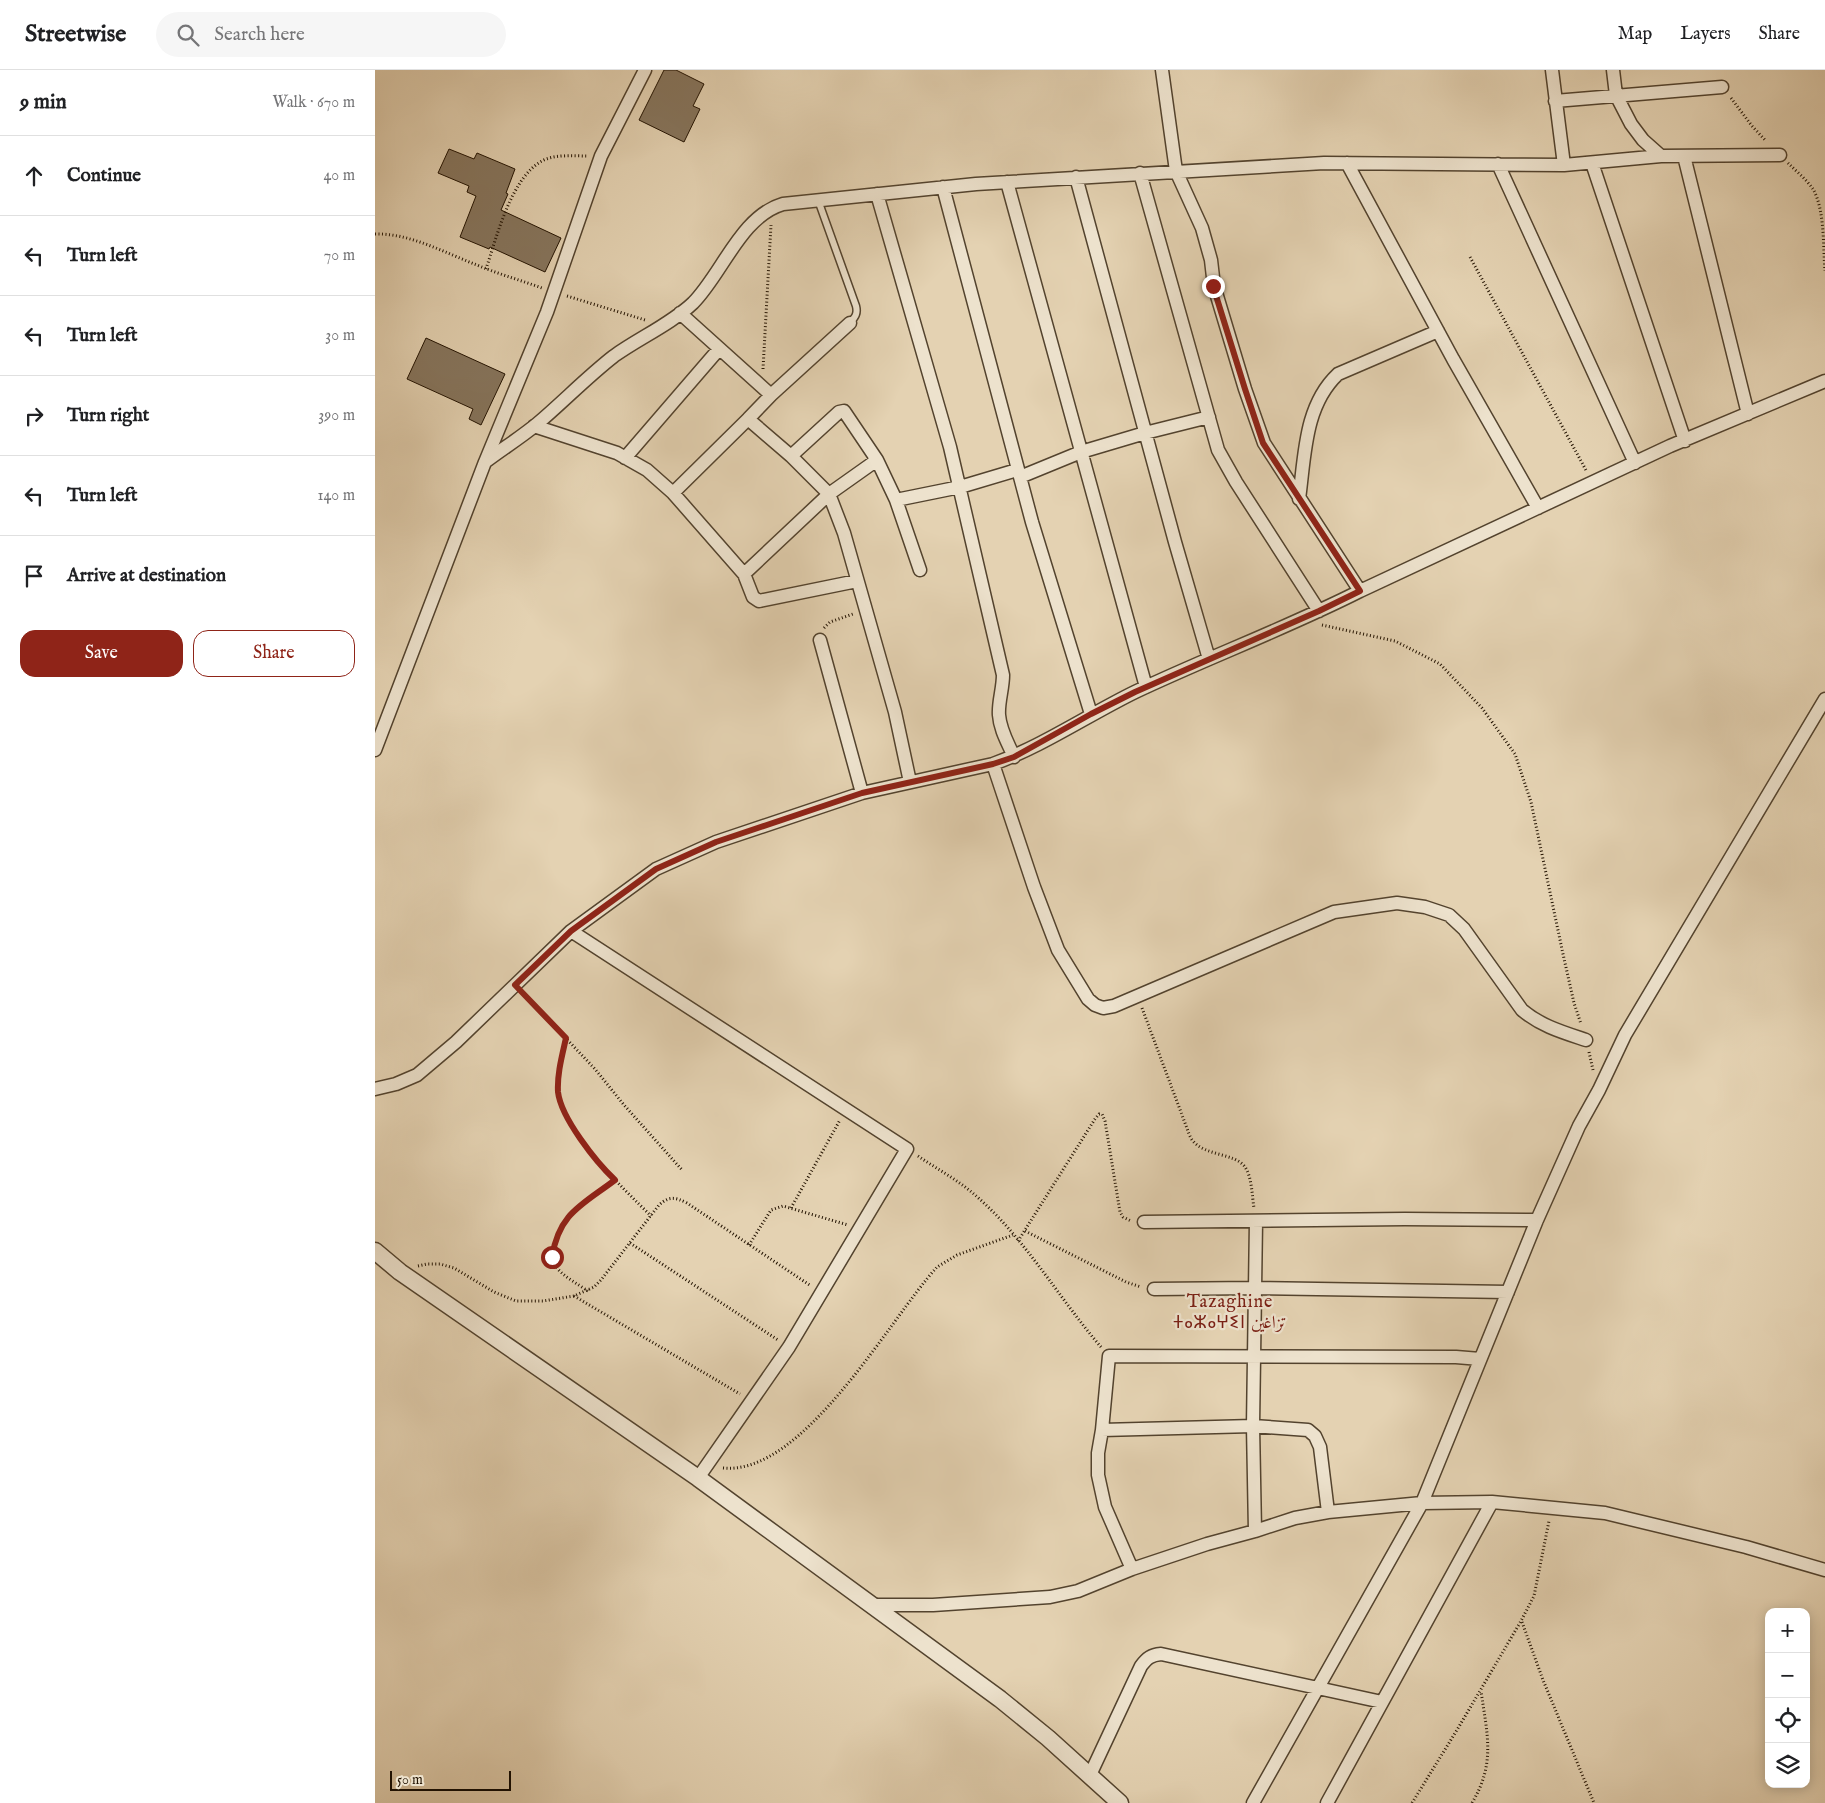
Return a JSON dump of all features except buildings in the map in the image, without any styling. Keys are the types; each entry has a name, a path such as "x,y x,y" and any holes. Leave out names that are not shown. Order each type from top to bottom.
{"street":[{"path":"375,750 485,462 554,292 601,156 645,70"},
{"path":"1162,70 1176,171 1202,228 1211,260 1213,286 1263,443 1360,591"},
{"path":"1552,70 1564,165"},
{"path":"1613,70 1616,95 1637,132 1661,156"},
{"path":"1555,101 1723,87"},
{"path":"485,462 535,426 613,357 691,305 702,293 754,221 772,207 783,204 1007,182 1324,163 1564,165 1661,156 1780,155"},
{"path":"1684,156 1748,414"},
{"path":"1347,163 1438,331 1538,508"},
{"path":"1592,163 1685,441"},
{"path":"1497,164 1635,463"},
{"path":"1140,173 1218,450 1227,469 1319,611"},
{"path":"1076,177 1175,542 1209,658"},
{"path":"1007,182 1146,687"},
{"path":"943,187 1032,522 1091,714"},
{"path":"877,194 951,447 1003,675 1003,688 999,707 1001,726 1014,757"},
{"path":"679,313 766,391"},
{"path":"673,493 748,419 766,391 850,323"},
{"path":"1299,498 1307,434 1312,414 1328,384 1337,374 1438,331"},
{"path":"625,458 719,349"},
{"path":"375,1089 396,1084 417,1075 456,1042 571,931 656,869 716,842 862,793 993,764 1014,757 1091,714 1146,687 1319,611 1635,463 1825,381"},
{"path":"791,456 842,410 846,413 877,460 896,500 920,570"},
{"path":"896,500 1019,473 1145,433 1209,418"},
{"path":"748,419 791,456 829,494 844,533 895,712 910,782"},
{"path":"535,426 617,453 647,470 673,493 744,574 753,597 759,601 857,581"},
{"path":"744,574 829,494 877,460"},
{"path":"820,640 862,793"},
{"path":"1253,1803 1422,1502 1537,1220 1579,1126 1599,1090 1625,1035 1825,699"},
{"path":"993,764 1034,888 1058,950 1088,998 1095,1005 1103,1008 1114,1006 1335,912 1397,903 1425,907 1449,915 1464,929 1522,1010 1550,1029 1586,1040"},
{"path":"571,931 907,1149 789,1347 702,1472"},
{"path":"1144,1222 1405,1219 1537,1220"},
{"path":"1255,1531 1253,1356 1256,1220"},
{"path":"375,1251 400,1272 702,1472 872,1605 1001,1699 1048,1738 1120,1803"},
{"path":"1154,1289 1254,1288 1508,1292"},
{"path":"1132,1569 1105,1507 1098,1475 1098,1453 1109,1356 1456,1357 1481,1359"},
{"path":"1102,1430 1253,1426 1308,1430 1315,1436 1320,1448 1328,1512"},
{"path":"872,1605 933,1605 1050,1597 1078,1592 1132,1569 1295,1518 1328,1512 1422,1502 1492,1502 1605,1514 1746,1547 1825,1570"},
{"path":"1327,1803 1492,1502"},
{"path":"1090,1776 1141,1666 1146,1659 1153,1655 1161,1654 1382,1702"}],"lane":[{"path":"819,200 856,306 857,312 850,323"}],"path":[{"path":"485,269 512,198 525,173 543,160 560,156 601,156"},
{"path":"766,391 772,207"},
{"path":"375,234 388,234 408,238 485,269 662,325"},
{"path":"1470,257 1593,482"},
{"path":"820,640 821,632 830,622 866,610"},
{"path":"1299,620 1395,641 1440,664 1482,708 1515,754 1531,802 1574,1003 1599,1090"},
{"path":"515,985 595,1069 683,1171"},
{"path":"1137,996 1187,1131 1193,1142 1201,1147 1244,1165 1256,1220"},
{"path":"566,1038 558,1080 558,1094 562,1107 570,1123 606,1172 651,1216"},
{"path":"791,1208 846,1108"},
{"path":"1018,1241 1099,1114 1102,1114 1105,1120 1120,1212 1126,1220 1144,1222"},
{"path":"907,1149 974,1194 996,1215 1032,1257 1084,1328 1109,1356"},
{"path":"588,1291 557,1268 552,1257 555,1241 568,1216 615,1180"},
{"path":"400,1272 427,1264 440,1264 454,1268 494,1292 516,1301 543,1301 573,1296 595,1287 659,1205 667,1198 681,1200 822,1293"},
{"path":"749,1245 771,1210 783,1206 860,1228"},
{"path":"1025,1231 1126,1282 1154,1289"},
{"path":"702,1472 745,1467 773,1455 795,1440 839,1393 894,1325 937,1267 957,1255 1013,1235"},
{"path":"630,1243 789,1347"},
{"path":"573,1296 752,1401"},
{"path":"1412,1803 1521,1622 1537,1585 1552,1508"},
{"path":"1521,1622 1594,1803"},
{"path":"1472,1803 1479,1791 1486,1770 1489,1749 1481,1690"}],"district":[{"name":"Tazaghine ⵜⴰⵣⴰⵖⵉⵏ تزاغين","path":"1230,1312"}],"route":[{"path":"552,1257 555,1241 568,1216 615,1180 606,1172 570,1123 562,1107 558,1094 558,1080 566,1038 515,985 571,931 656,869 716,842 862,793 993,764 1014,757 1135,692 1360,591 1263,443 1213,286"}]}
